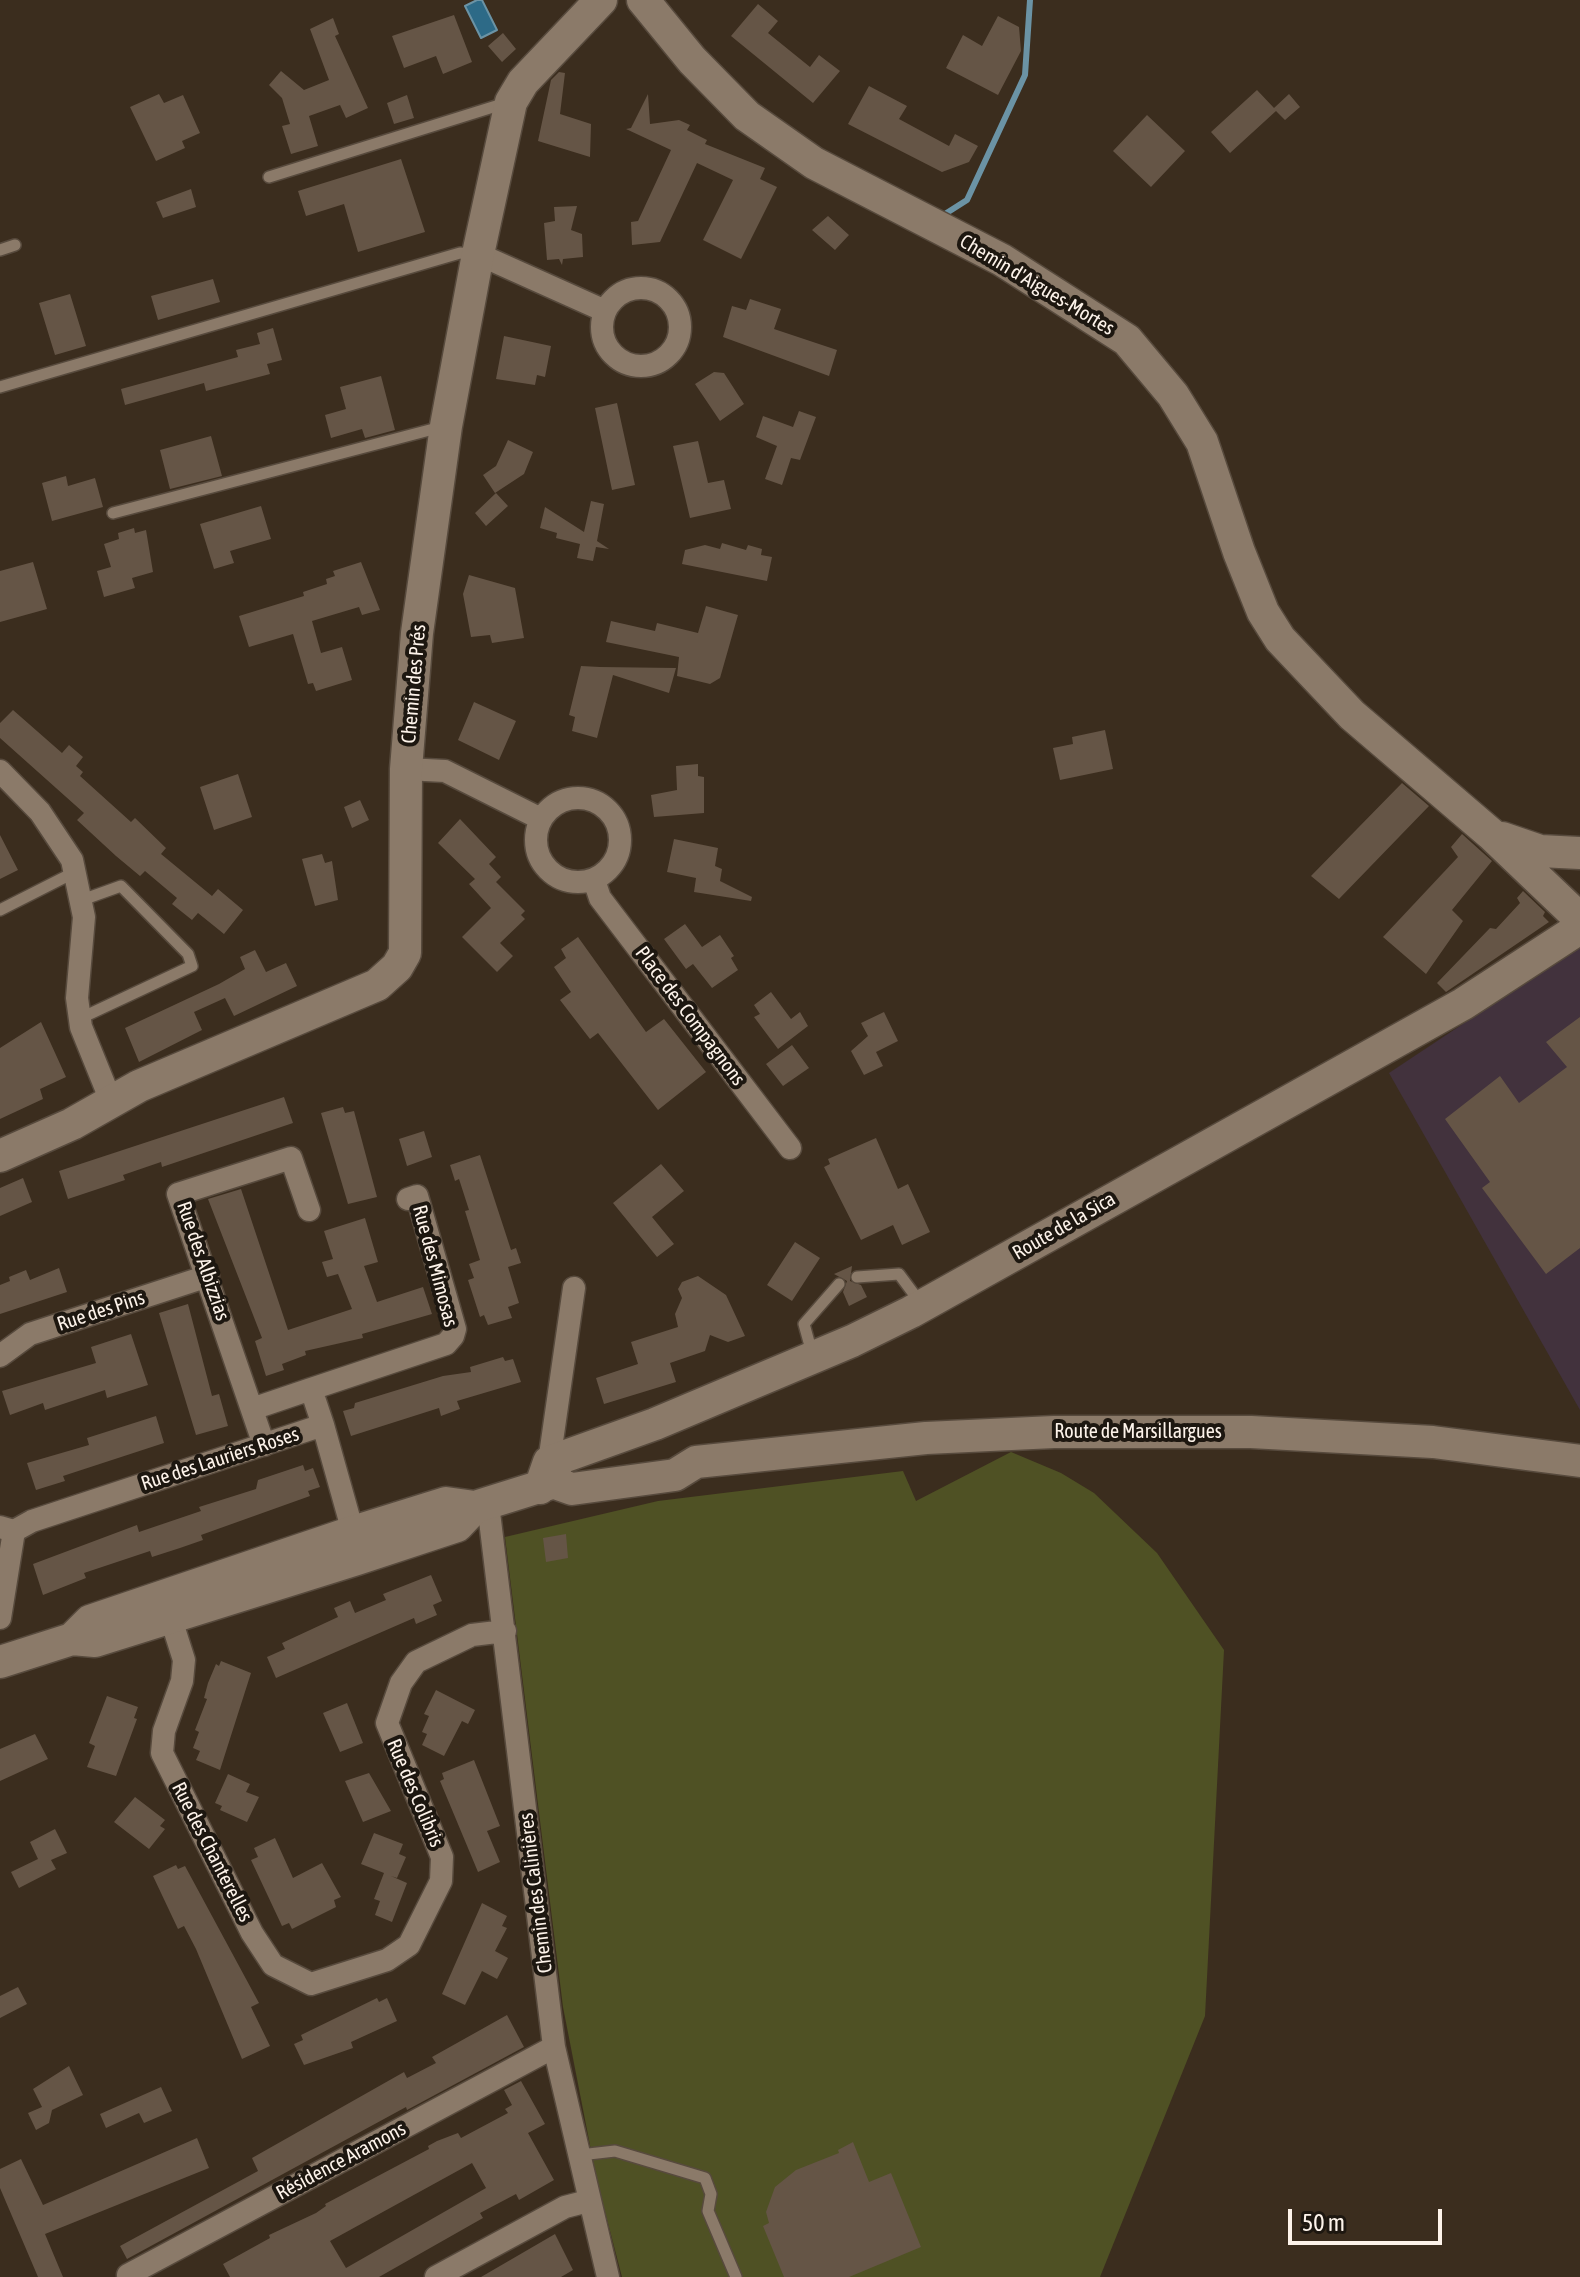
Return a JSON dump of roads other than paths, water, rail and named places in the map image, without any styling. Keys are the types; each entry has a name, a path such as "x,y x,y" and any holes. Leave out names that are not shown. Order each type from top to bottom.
{"street":[{"name":"Chemin des Prés","path":"0,1156 72,1124 111,1101 377,985 397,967 405,953 406,769 417,633 446,426 478,254 511,102 523,82 601,0"},
{"name":"Chemin d'Aigues-Mortes","path":"643,0 692,60 747,116 803,155 1002,260 1127,340 1173,395 1202,442 1239,552 1263,612 1280,639 1352,715 1491,834 1580,919"},
{"path":"478,254 605,311"},
{"path":"406,769 445,771 541,819"},
{"path":"0,771 40,812 72,860 84,917 77,998 81,1027 111,1101"},
{"path":"574,798 589,799 613,816 620,830 616,860 594,880 564,881 551,874 536,848 541,819 559,802 574,798"},
{"name":"Chemin d'Aigues-Mortes","path":"1491,834 1540,851 1580,853"},
{"name":"Place des Compagnons","path":"594,880 600,898 790,1148"},
{"name":"Route de la Sica","path":"548,1478 600,1446 813,1357 922,1305 1463,1004 1580,928"},
{"name":"Rue des Albizzias","path":"264,1445 178,1194 291,1158 309,1210"},
{"name":"Rue des Mimosas","path":"252,1409 446,1344 453,1336 455,1329 417,1196 408,1199"},
{"name":"Rue des Pins","path":"0,1356 30,1334 208,1276"},
{"path":"548,1478 574,1288"},
{"path":"311,1389 323,1425"},
{"name":"Rue des Lauriers Roses","path":"7,1529 323,1425 355,1546"},
{"name":"Route de Marsillargues","path":"0,1662 72,1639 95,1641 167,1606 355,1546 457,1526 482,1506 571,1469 676,1454 696,1462 926,1438 1054,1432 1251,1432 1433,1442 1580,1461"},
{"name":"Chemin des Calinières","path":"482,1506 505,1631 554,2047 608,2277"},
{"path":"0,1618 7,1529"},
{"name":"Rue des Chanterelles","path":"167,1606 184,1660 164,1731 162,1753 252,1933 273,1965 311,1984 387,1960"},
{"name":"Rue des Colibris","path":"387,1960 409,1945 441,1881 442,1857 387,1723 401,1683 416,1662 472,1635 505,1631"},
{"name":"Résidence Aramons","path":"128,2275 554,2047"},
{"path":"436,2277 565,2207 588,2201"}],"lane":[{"path":"269,177 511,102"},
{"path":"0,250 15,245"},
{"path":"0,387 460,253 478,254"},
{"path":"113,513 430,427 446,426"},
{"path":"0,910 75,872"},
{"path":"81,1018 192,966 188,954 121,886 82,900"},
{"path":"857,1277 899,1274 922,1305"},
{"path":"813,1357 804,1324 839,1284"},
{"path":"580,2155 615,2151 705,2178 711,2194 708,2211 736,2277"}],"water":[{"path":"482,0 497,30 481,38 465,6"}],"waterway":[{"path":"945,214 967,200 1025,75 1030,0"}]}
